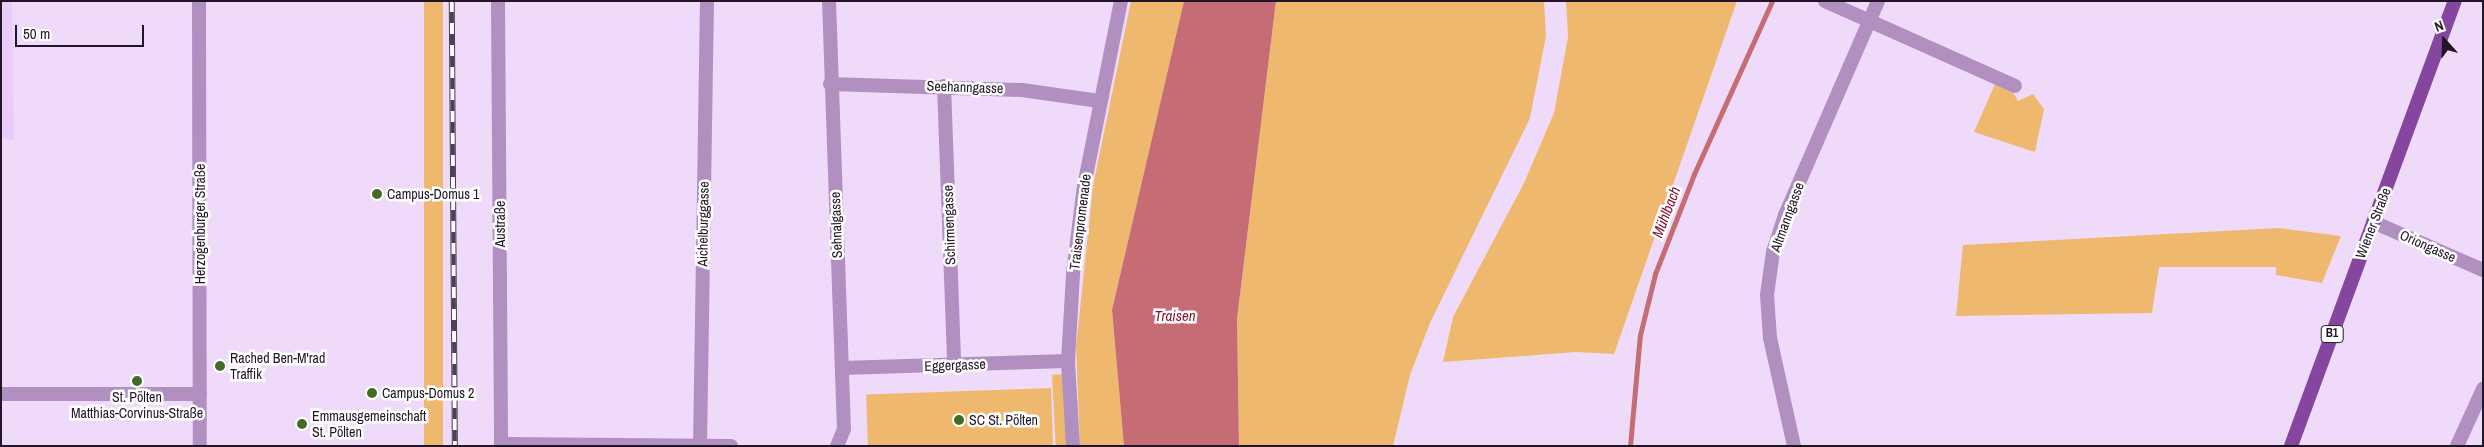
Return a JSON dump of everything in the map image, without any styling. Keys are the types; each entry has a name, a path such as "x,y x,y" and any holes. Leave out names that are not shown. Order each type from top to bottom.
{"main road":[{"name":"Wiener Straße","path":"2291,446 2456,1"}],"street":[{"name":"Herzogenburger Straße","path":"200,1 200,446"},
{"name":"Austraße","path":"498,1 501,445"},
{"name":"Aichelburggasse","path":"700,445 707,1"},
{"name":"Sehnalgasse","path":"828,1 844,429 837,446"},
{"name":"Traisenpromenade","path":"1073,446 1068,361 1073,274 1099,101 1121,1"},
{"path":"1825,1 2015,86"},
{"name":"Altmanngasse","path":"1794,446 1770,338 1767,295 1773,252 1785,215 1878,1"},
{"name":"Seehanngasse","path":"830,84 944,86 1022,90 1099,101"},
{"name":"Schirmengasse","path":"944,86 954,365"},
{"name":"Oriongasse","path":"2373,222 2483,270"},
{"name":"Eggergasse","path":"842,368 1068,361"},
{"path":"2458,446 2483,389"},
{"path":"1,394 200,394"},
{"path":"501,445 731,446"}],"shaded area":[{"path":"1,1 12,1 14,141 1,138"},
{"path":"424,1 443,1 443,446 424,446"},
{"path":"1131,1 1184,1 1112,310 1124,446 1080,446 1076,347 1093,186"},
{"path":"1276,1 1544,1 1546,36 1530,118 1430,323 1410,375 1393,446 1239,446 1237,319"},
{"path":"1566,1 1737,1 1614,354 1576,352 1443,362 1453,317 1524,183 1554,113 1568,37"},
{"path":"1995,84 2011,89 2018,101 2033,94 2044,109 2035,152 1974,132"},
{"path":"2279,228 2341,236 2322,283 2276,275 2276,267 2159,267 2152,313 1956,316 1963,245"},
{"path":"1066,374 1070,446 1056,446 1052,375"},
{"name":"SC St. Pölten","path":"1051,388 1053,446 868,446 866,394"}],"water":[{"name":"Traisen","path":"1184,1 1276,1 1237,319 1239,446 1124,446 1112,310"}],"waterway":[{"name":"Mühlbach","path":"1630,446 1640,335 1655,274 1694,174 1772,1"}],"railway":[{"path":"452,1 455,446"}],"place":[{"name":"Campus-Domus 1","path":"377,194"},
{"name":"Rached Ben-M'rad Traffik","path":"220,366"},
{"name":"St. Pölten Matthias-Corvinus-Straße","path":"137,381"},
{"name":"Campus-Domus 2","path":"372,393"},
{"name":"SC St. Pölten","path":"959,420"},
{"name":"Emmausgemeinschaft St. Pölten","path":"302,424"}]}
